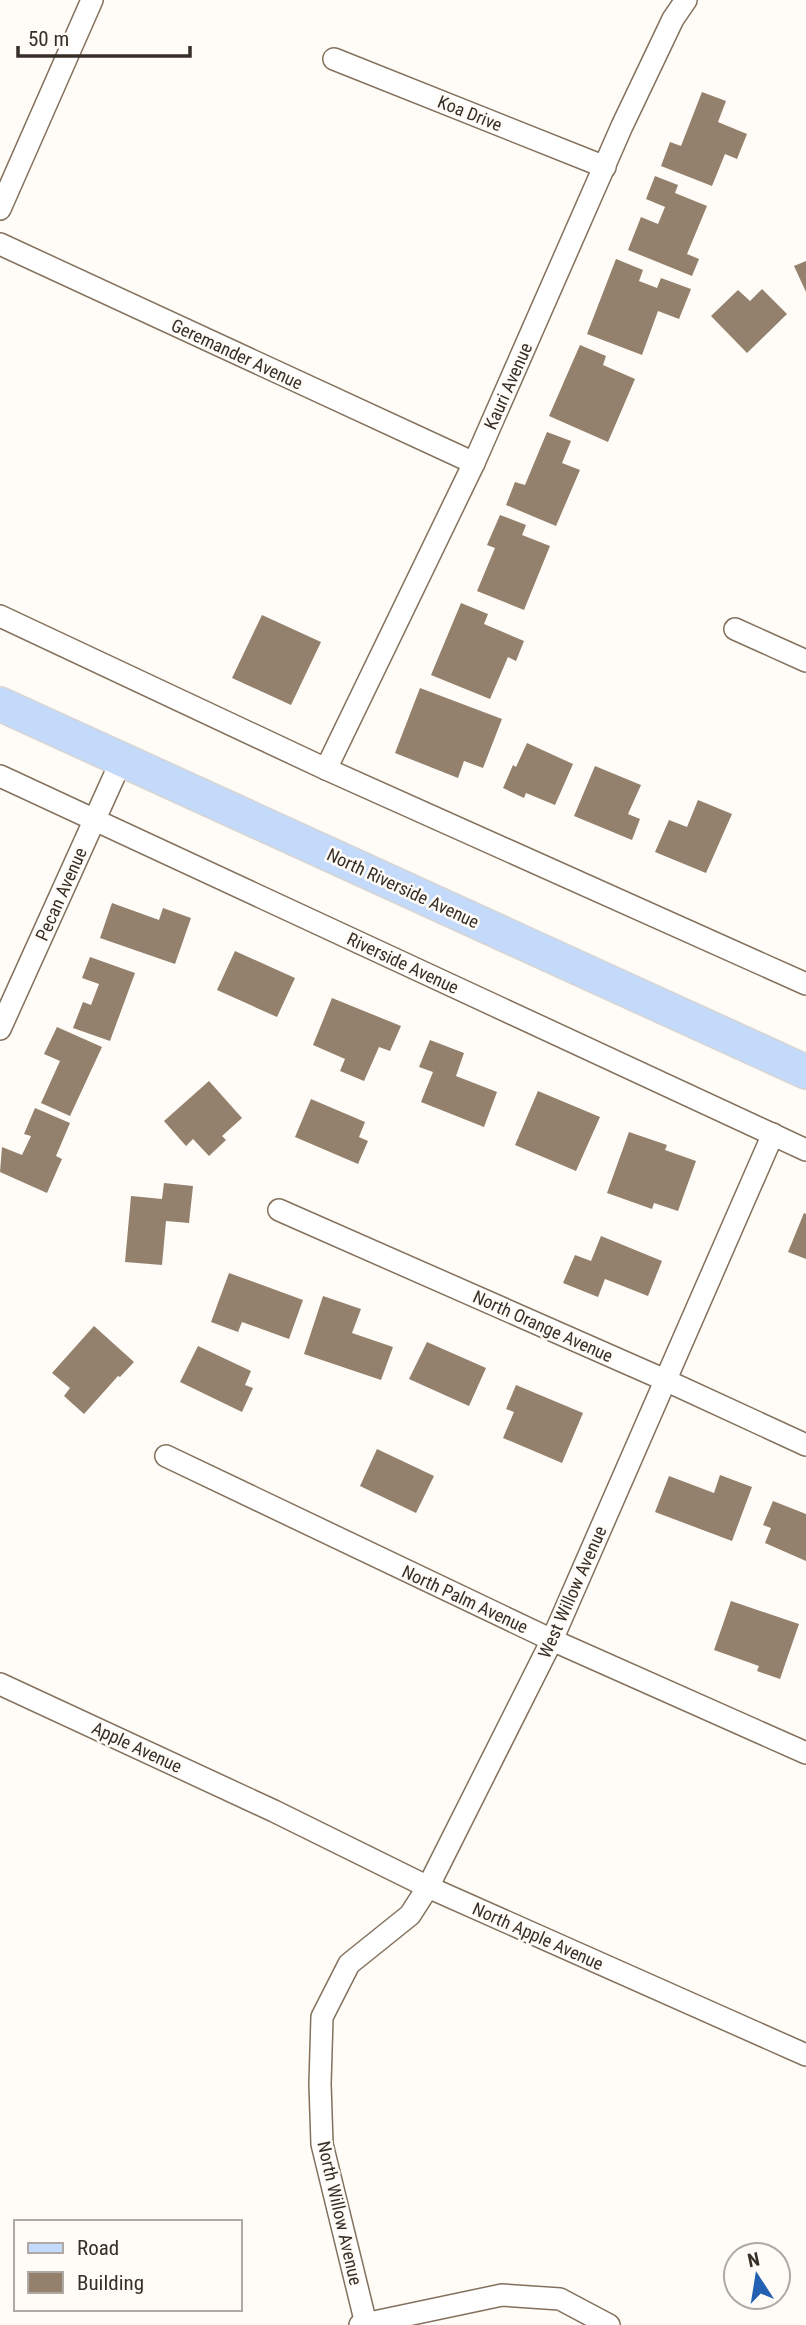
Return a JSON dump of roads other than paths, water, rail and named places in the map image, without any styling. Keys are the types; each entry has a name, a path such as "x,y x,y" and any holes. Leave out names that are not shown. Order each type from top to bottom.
{"main road":[{"name":"North Riverside Avenue","path":"0,704 806,1072"}],"street":[{"path":"0,209 92,0"},
{"name":"Kauri Avenue","path":"326,769 474,463 667,31 686,0"},
{"name":"Koa Drive","path":"334,59 605,167"},
{"name":"Geremander Avenue","path":"0,244 474,463"},
{"path":"0,616 326,769 806,984"},
{"path":"735,629 806,661"},
{"name":"Pecan Avenue","path":"0,1029 122,759"},
{"name":"Riverside Avenue","path":"0,776 806,1150"},
{"name":"West Willow Avenue","path":"323,2017 349,1964 410,1915 428,1887 552,1640 773,1135"},
{"name":"North Orange Avenue","path":"279,1210 806,1445"},
{"name":"North Palm Avenue","path":"166,1456 552,1640 806,1753"},
{"name":"Apple Avenue","path":"0,1684 274,1811"},
{"name":"North Apple Avenue","path":"274,1811 428,1887 806,2054"},
{"name":"North Willow Avenue","path":"323,2017 320,2084 323,2144 363,2325"},
{"path":"363,2325 502,2295 560,2299 609,2325"}]}
